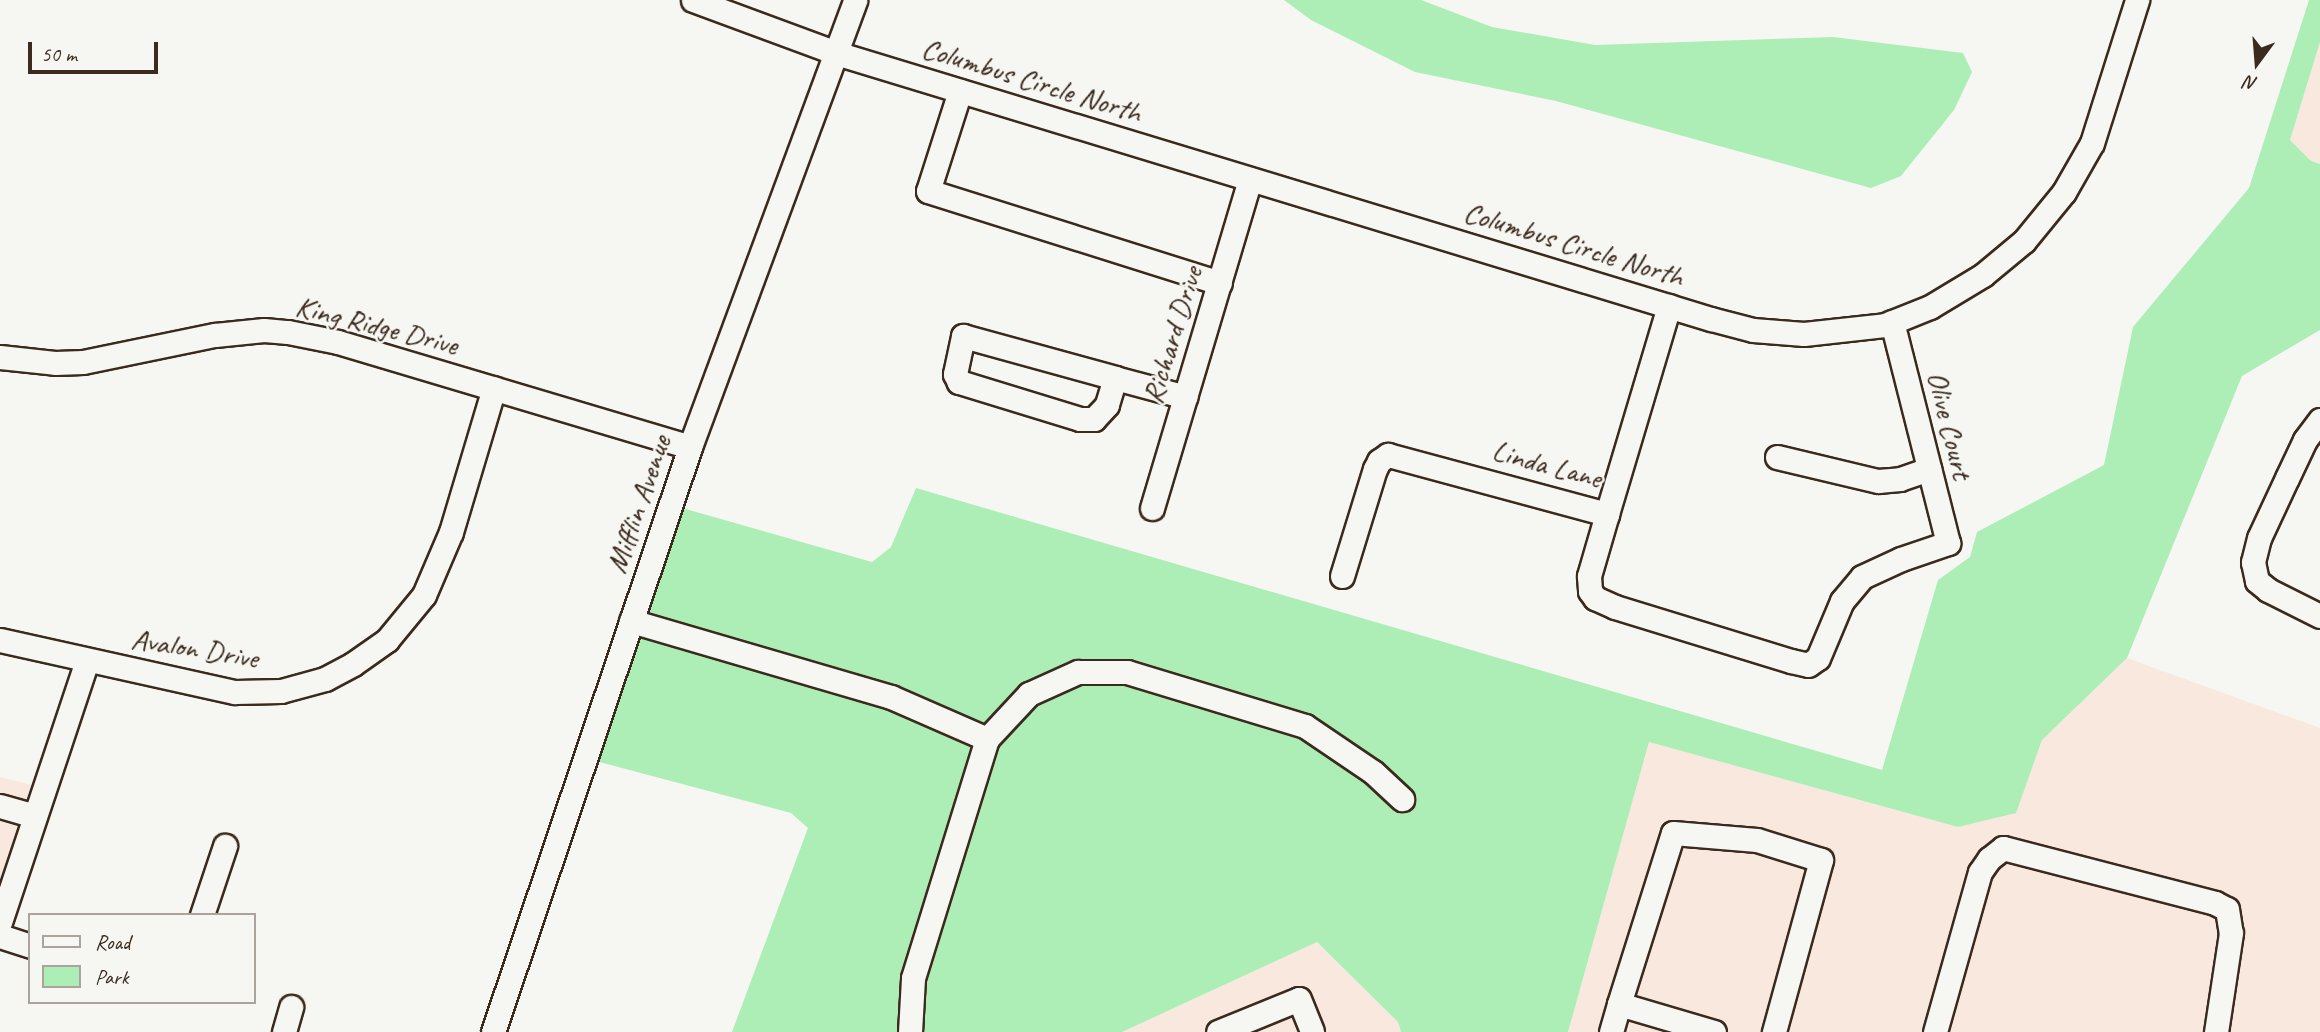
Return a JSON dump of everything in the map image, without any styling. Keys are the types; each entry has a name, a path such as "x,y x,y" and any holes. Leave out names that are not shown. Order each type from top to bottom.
{"street":[{"name":"Columbus Circle North","path":"693,0 836,53 1669,306 1753,330 1781,334 1853,330 1892,322 1930,307 1983,275 2008,256 2046,218 2092,144 2137,0"},
{"name":"Mifflin Avenue","path":"493,1032 690,447 855,0"},
{"path":"960,91 928,191 1220,284"},
{"name":"Richard Drive","path":"1152,509 1250,179"},
{"name":"Linda Lane","path":"1342,576 1375,469 1379,461 1388,455 1607,514 1669,306"},
{"name":"Olive Court","path":"1607,514 1589,576 1590,591 1595,598 1615,607 1808,665 1818,658 1842,601 1861,577 1901,559 1948,543 1892,322"},
{"name":"King Ridge Drive","path":"0,357 55,363 83,362 180,341 264,330 338,342 690,447"},
{"path":"1115,378 1107,405 1094,419 1080,419 971,387 959,382 956,374 963,336 1186,397"},
{"name":"Avalon Drive","path":"0,639 206,688 259,693 303,687 325,679 371,653 405,619 433,578 451,532 494,388"},
{"path":"2320,420 2305,440 2293,465 2259,538 2253,562 2257,581 2268,590 2320,616"},
{"path":"1777,457 1878,481 1900,479 1929,469"},
{"path":"631,621 891,697 987,739"},
{"path":"0,922 87,661"},
{"path":"910,1032 913,978 987,739 1029,694 1078,671 1127,672 1305,726 1373,772 1402,799"},
{"path":"0,806 35,816"},
{"path":"1611,1032 1673,833 1757,840 1821,860 1774,1032"},
{"path":"203,913 225,846"},
{"path":"1935,1032 1980,872 1989,859 2003,848 2202,900 2227,909 2231,933 2216,1032"},
{"path":"0,936 28,945"},
{"path":"1218,1032 1299,999 1312,1032"},
{"path":"1619,1004 1714,1032"},
{"path":"284,1032 291,1007"}],"shaded area":[{"path":"2320,42 2320,164 2311,161 2290,140"},
{"path":"2127,658 2320,728 2320,1032 1568,1032 1649,742 1958,827 2016,812 2042,740"},
{"path":"0,777 31,785 0,879"},
{"path":"1317,942 1398,1022 1401,1032 1122,1032"}],"green space":[{"path":"1284,0 1421,0 1492,27 1595,45 1833,37 1963,53 1972,72 1954,110 1901,176 1871,188 1556,101 1415,72 1311,20"},
{"path":"2309,0 2320,0 2320,42 2290,140 2311,161 2320,164 2320,330 2242,376 2127,658 2042,740 2016,813 1958,827 1649,742 1568,1032 1401,1032 1398,1022 1317,942 1122,1032 732,1032 808,828 791,813 592,760 675,506 872,562 891,547 916,488 1882,770 1938,580 1970,557 1977,532 2104,465 2133,327 2249,188"}]}
